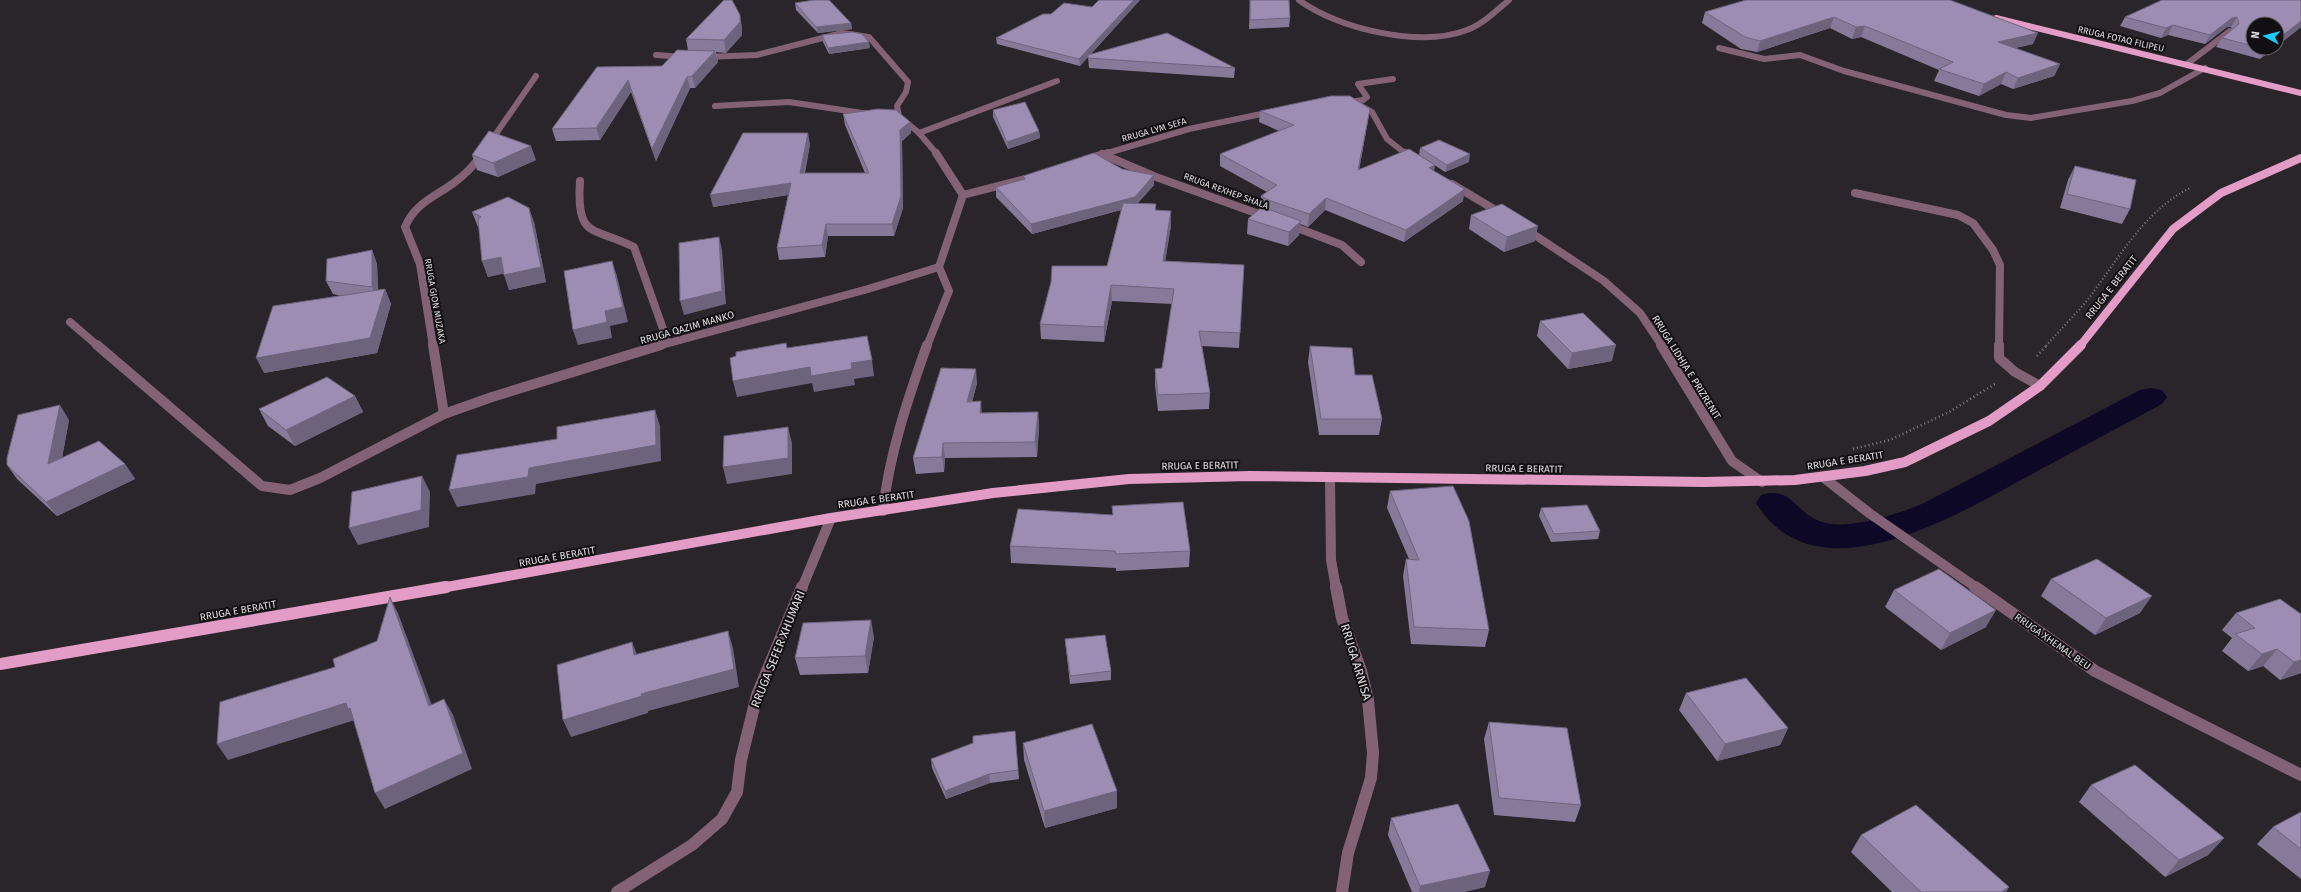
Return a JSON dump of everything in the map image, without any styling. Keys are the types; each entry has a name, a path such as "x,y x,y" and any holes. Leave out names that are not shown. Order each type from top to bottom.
{"main road":[{"name":"RRUGA FOTAQ FILIPEU","path":"1988,16 2205,68 2301,93"},
{"name":"RRUGA E BERATIT","path":"0,664 535,572 831,518 993,493 1129,479 1250,476 1762,482 1824,477 1865,471 1905,462 1989,421 2040,386 2078,349 2173,229 2221,193 2301,158"}],"street":[{"path":"1299,0 1320,15 1335,20 1386,32 1422,36 1460,32 1483,23 1509,0"},
{"path":"2187,64 2230,31"},
{"path":"656,55 757,55 842,33 859,34 868,37 908,82 906,92 897,106 895,116 919,133 938,155 963,195"},
{"path":"1719,48 1764,59 1800,55 1844,71 2006,115 2031,118 2132,101 2160,94 2205,68"},
{"name":"RRUGA GJON MUZAKA","path":"444,414 420,264 405,227 410,215 424,201 455,182 475,164 536,76"},
{"path":"1341,102 1355,102 1367,97 1358,84 1393,79"},
{"path":"919,133 1057,81"},
{"path":"715,106 789,102 877,116"},
{"path":"1355,102 1372,112 1387,139 1419,163"},
{"name":"RRUGA LYM SEFA","path":"1080,161 1189,129 1277,110"},
{"name":"RRUGA REXHEP SHALA","path":"1102,154 1156,177 1342,245 1361,262"},
{"path":"963,195 1030,177"},
{"name":"RRUGA LIDHJA E PRIZRENIT","path":"1445,180 1558,249 1604,281 1640,312 1672,361 1732,461 1762,482"},
{"path":"580,181 578,208 585,223 599,234 626,242 634,247 668,343"},
{"path":"1855,193 1958,215 1973,223 1994,250 2000,265 1999,358 2015,372 2040,386"},
{"path":"883,511 884,488 913,385 931,328 949,291 938,267 963,195"},
{"name":"RRUGA QAZIM MANKO","path":"70,322 262,486 290,490 320,478 444,414 492,397 668,343 868,289 938,267"},
{"name":"RRUGA XHEMAL BEU","path":"1824,477 1830,484 1869,513 2112,681 2301,774"},
{"name":"RRUGA ARNISA","path":"1330,478 1331,560 1333,574 1342,618 1368,700 1373,753 1371,778 1348,853 1342,892"},
{"name":"RRUGA SEFER XHUMARI","path":"616,892 692,845 722,819 737,792 741,760 757,695 831,518"}],"building":[{"path":"724,0 732,0 740,15 740,22 724,40 686,39"},
{"path":"814,0 829,0 851,23 816,27 795,3"},
{"path":"1099,0 1134,0 1079,59 996,38 1043,14 1051,14 1064,3 1092,7"},
{"path":"1250,0 1289,0 1290,18 1250,20"},
{"path":"1746,0 1950,0 2038,33 1998,42 2060,64 2018,78 2006,72 1984,84 1939,69 1953,62 1865,26 1856,27 1834,17 1760,41 1745,37 1705,12"},
{"path":"2162,0 2301,0 2301,21 2285,34 2285,16 2245,16 2245,44 2222,38 2239,24 2237,17 2232,18 2210,35 2173,25 2166,28 2125,17"},
{"path":"853,32 862,34 869,42 828,48 822,35"},
{"path":"1167,33 1235,68 1088,58 1088,55"},
{"path":"677,50 715,51 692,76 687,77 652,149 628,80 596,128 552,129 597,67 662,66"},
{"path":"1331,96 1350,96 1370,109 1358,170 1409,149 1435,165 1429,168 1465,189 1406,230 1326,198 1309,214 1271,201 1261,196 1277,185 1220,154 1294,125 1260,111"},
{"path":"1025,102 1039,131 1007,142 993,110"},
{"path":"878,109 896,110 910,122 900,130 901,196 892,224 826,224 822,245 777,248 791,183 710,195 743,133 808,133 800,173 869,173 843,114"},
{"path":"489,131 531,146 493,163 472,155"},
{"path":"1439,140 1470,154 1447,165 1420,148"},
{"path":"1094,153 1122,169 1154,175 1135,197 1031,224 996,187 1025,179 1023,176"},
{"path":"2075,166 2136,180 2130,209 2067,194"},
{"path":"508,197 529,208 541,267 504,275 501,257 482,261 478,219 481,217 472,212"},
{"path":"1123,203 1156,204 1155,210 1171,211 1163,261 1244,265 1240,333 1199,331 1210,393 1158,395 1155,369 1162,368 1174,289 1111,285 1104,327 1040,324 1051,282 1052,266 1107,266"},
{"path":"1502,204 1538,226 1507,237 1471,215"},
{"path":"1262,207 1301,221 1289,232 1248,219"},
{"path":"719,237 722,291 680,301 679,243"},
{"path":"372,250 372,287 326,281 327,259"},
{"path":"612,261 623,307 605,311 607,322 573,330 564,271"},
{"path":"385,289 370,338 256,358 273,306"},
{"path":"1583,313 1616,345 1572,353 1540,321"},
{"path":"867,336 872,360 851,363 852,369 811,376 810,367 733,381 730,358 736,356 736,352 786,343 787,348"},
{"path":"1310,346 1352,348 1355,375 1372,375 1382,419 1321,419"},
{"path":"941,368 976,369 967,402 981,401 980,413 1038,412 1035,442 943,443 942,457 913,458"},
{"path":"327,377 355,396 286,430 259,409"},
{"path":"60,405 48,464 99,441 125,464 46,502 7,465 7,458 18,415"},
{"path":"655,410 656,445 529,468 528,477 449,490 457,455 557,439 557,427"},
{"path":"788,427 788,458 723,467 724,436"},
{"path":"422,476 421,510 349,528 352,492"},
{"path":"1453,486 1469,521 1489,630 1414,627 1406,559 1419,560 1390,491"},
{"path":"1183,502 1190,551 1116,554 1115,551 1010,546 1018,509 1113,515 1112,506"},
{"path":"1587,505 1600,531 1554,534 1541,508"},
{"path":"2097,559 2152,596 2106,618 2051,579"},
{"path":"1939,569 1996,610 1950,633 1894,590"},
{"path":"390,597 429,706 444,699 463,753 375,793 350,708 348,709 346,703 217,744 220,702 335,667 333,659 377,641"},
{"path":"2280,599 2301,614 2301,660 2294,662 2277,649 2262,654 2235,634 2255,628 2236,613"},
{"path":"871,620 865,656 795,658 803,623"},
{"path":"728,631 734,669 641,694 642,696 563,720 557,665 632,642 634,655"},
{"path":"1105,635 1111,671 1070,676 1065,639"},
{"path":"1746,678 1788,728 1725,744 1686,693"},
{"path":"1489,722 1567,728 1581,805 1499,798"},
{"path":"1092,724 1117,791 1044,811 1023,743"},
{"path":"1015,731 1018,770 989,774 945,791 931,759 973,743 973,736"},
{"path":"2135,765 2224,838 2179,860 2091,785"},
{"path":"1458,804 1490,871 1420,886 1391,818"},
{"path":"1916,805 2009,887 2001,892 1921,892 1861,835"},
{"path":"2301,812 2301,849 2273,827"}],"waterway":[{"path":"1773,503 1788,518 1808,531 1826,535 1845,536 1884,530 1921,518 1936,511 2151,397"}]}
